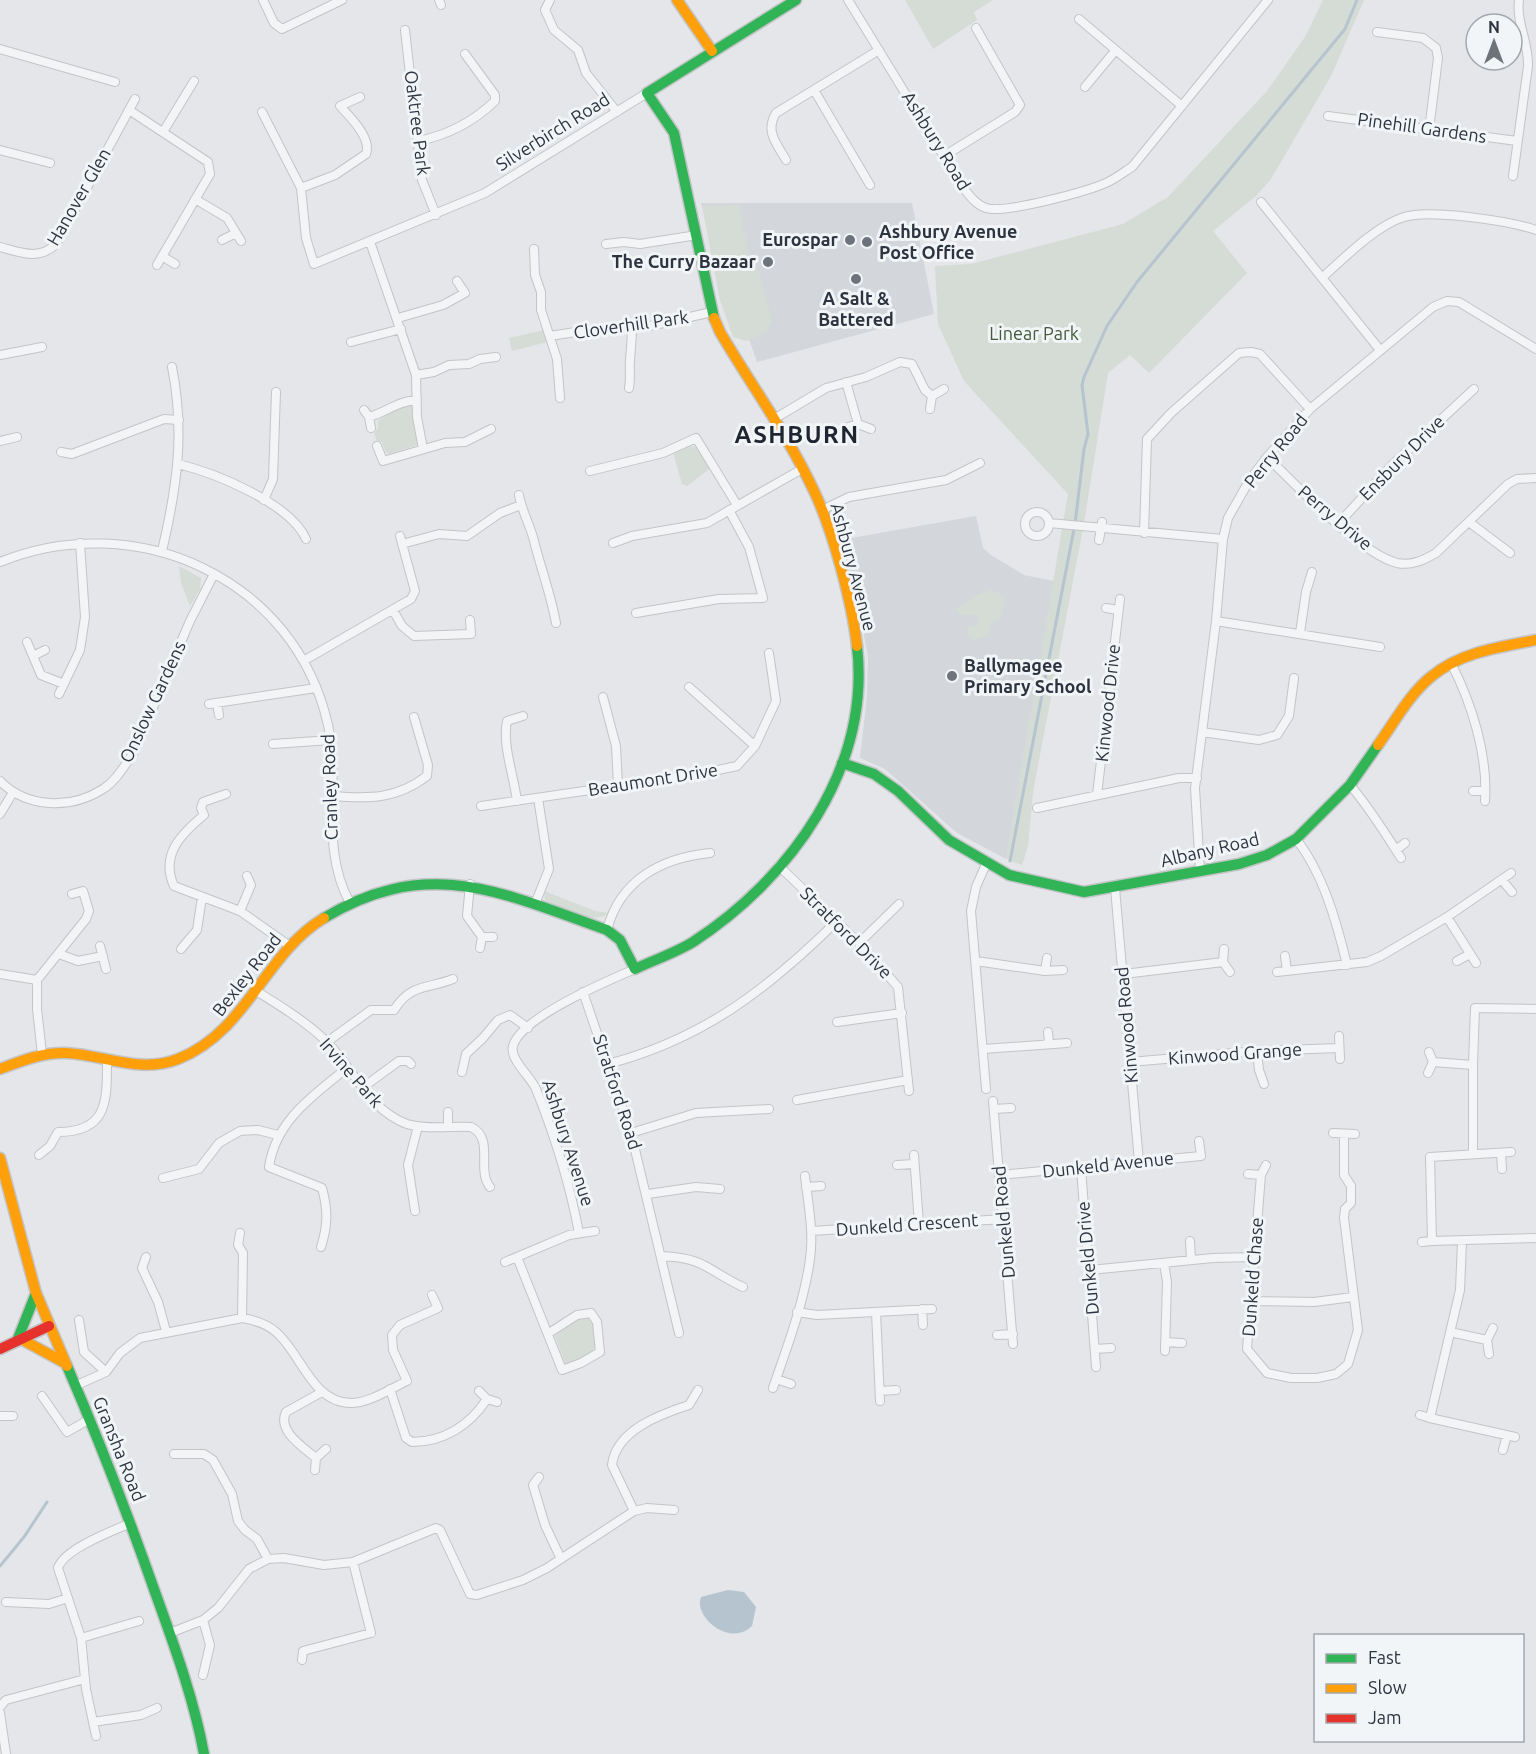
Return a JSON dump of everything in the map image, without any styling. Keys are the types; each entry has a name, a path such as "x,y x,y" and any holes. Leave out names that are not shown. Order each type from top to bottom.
{"street":[{"path":"263,0 274,23 282,29 342,0"},
{"path":"550,0 546,10 554,30 578,50 586,73 616,111"},
{"path":"677,0 712,51"},
{"name":"Silverbirch Road","path":"302,188 306,238 314,264 436,215 499,185 796,0"},
{"name":"Ashbury Road","path":"848,0 973,200 986,208 1000,210 1044,201 1107,183 1132,167 1268,0"},
{"path":"1513,176 1517,141 1532,66 1520,22 1519,0"},
{"path":"1079,19 1182,106"},
{"path":"944,156 1015,112 1020,105 976,28"},
{"name":"Oaktree Park","path":"405,30 422,180 436,215"},
{"path":"1377,32 1423,38 1436,48 1438,58 1429,130"},
{"path":"0,49 116,82"},
{"path":"786,160 770,133 770,123 776,113 879,50"},
{"path":"1085,87 1115,51"},
{"path":"418,141 434,138 471,123 495,100 495,95 465,54"},
{"path":"163,132 195,81"},
{"path":"814,90 870,185"},
{"name":"Ashbury Avenue","path":"579,1233 558,1155 535,1086 512,1052 513,1043 528,1028 583,992 690,943 741,905 791,854 820,813 853,733 859,691 858,648 843,579 822,510 774,419 732,354 712,312 674,133 647,93"},
{"path":"262,112 302,188 335,176 366,154 368,145 357,126 340,106 360,97"},
{"name":"Hanover Glen","path":"0,247 28,255 40,254 56,244 135,99"},
{"path":"129,110 208,162 210,174 157,265"},
{"name":"Pinehill Gardens","path":"1328,116 1517,141"},
{"path":"0,150 50,163"},
{"path":"195,199 220,212 241,241"},
{"path":"1261,202 1380,350"},
{"path":"1323,277 1372,237 1404,217 1436,214 1536,230"},
{"path":"222,240 236,233"},
{"path":"606,244 624,242 640,244 696,235"},
{"path":"370,242 416,375 423,449"},
{"path":"534,249 535,275 541,292 541,310 557,359 560,398"},
{"path":"162,256 175,264"},
{"path":"398,318 443,305 465,293 457,281"},
{"name":"Perry Road","path":"1200,872 1195,828 1197,778 1216,621 1223,539 1228,518 1238,499 1267,457 1310,409 1433,307 1447,301 1459,302 1536,349"},
{"name":"Cloverhill Park","path":"550,336 650,326 712,312"},
{"path":"629,388 632,376 629,362 633,345 632,326"},
{"path":"351,342 401,329"},
{"path":"0,355 42,347"},
{"path":"1144,533 1147,439 1171,413 1239,354 1251,352 1260,354 1310,409"},
{"path":"416,375 434,372 448,365 469,364 480,359 496,357"},
{"path":"774,419 826,388 885,367 907,363 912,364 925,390 932,396"},
{"path":"162,550 175,492 178,464 178,395 172,367"},
{"path":"846,382 858,424"},
{"path":"1459,387 1466,394"},
{"path":"932,396 944,389"},
{"name":"Ensbury Drive","path":"1339,523 1392,465 1474,389"},
{"path":"264,500 273,479 276,392"},
{"path":"930,409 932,396"},
{"path":"372,428 367,414 382,414 393,404 417,400"},
{"path":"61,452 72,454 164,419 179,420"},
{"path":"848,427 858,424 871,429"},
{"path":"378,446 383,461 423,449 465,442 491,429"},
{"path":"0,441 17,436"},
{"path":"590,471 663,453 696,438 733,507 749,547 763,598 719,599 636,613"},
{"name":"Perry Drive","path":"1267,457 1339,523 1384,558 1405,564 1423,560 1436,553 1508,484 1517,479 1536,478"},
{"path":"822,510 849,497 946,480 981,463"},
{"path":"178,464 201,469 245,488 301,527 306,539"},
{"path":"613,543 632,536 707,523 802,469"},
{"path":"519,495 551,597 556,623"},
{"path":"305,660 411,598 415,591 401,540 439,534 467,536 500,513 521,506"},
{"path":"1469,522 1510,553"},
{"path":"1049,523 1080,528 1102,526 1144,533 1223,539"},
{"path":"1099,540 1102,526"},
{"path":"59,694 81,650 85,617 81,543"},
{"name":"Cranley Road","path":"0,562 49,546 81,543 113,543 162,550 214,574 264,610 283,628 305,660 316,688 331,740 333,853 350,903"},
{"path":"1300,633 1306,592 1312,572"},
{"name":"Onslow Gardens","path":"0,782 12,794 34,802 58,804 83,799 104,788 133,754 190,621 214,574"},
{"name":"Kinwood Drive","path":"1097,795 1120,599"},
{"path":"1106,608 1118,610"},
{"path":"393,610 402,626 414,636 471,634 470,620"},
{"path":"1216,621 1380,647"},
{"name":"Albany Road","path":"842,763 874,774 898,791 949,840 986,864 1009,875 1043,885 1084,892 1115,888 1239,864 1267,855 1296,839 1350,785 1417,691 1431,676 1451,663 1480,651 1536,640"},
{"path":"27,642 41,675 64,684"},
{"path":"33,656 45,650"},
{"name":"Beaumont Drive","path":"481,806 694,775 737,766 755,746 776,701 769,653"},
{"path":"1451,663 1469,698 1486,780 1485,801"},
{"path":"1202,732 1259,740 1277,735 1289,716 1294,678"},
{"path":"689,687 755,746"},
{"path":"219,715 213,704 316,688"},
{"path":"603,697 616,746 618,786"},
{"path":"517,801 506,744 506,729 507,721 524,716"},
{"path":"333,796 365,799 393,795 416,785 427,776 428,765 414,717"},
{"path":"273,744 331,740"},
{"path":"1037,808 1179,778 1197,778"},
{"path":"1350,785 1368,807 1401,858"},
{"path":"1473,791 1485,791"},
{"path":"0,814 12,794"},
{"path":"226,794 203,802 201,807 204,815 187,830 173,848 168,863 169,875 174,886 240,911 290,946"},
{"path":"535,904 549,869 538,798"},
{"path":"1296,839 1308,859 1334,916 1347,965"},
{"path":"1396,850 1405,843"},
{"path":"607,930 619,899 652,868 668,861 710,853"},
{"path":"986,864 976,887 971,911 986,1089"},
{"name":"Stratford Drive","path":"778,866 859,943 898,987 909,1091"},
{"path":"1277,972 1367,962 1448,916 1511,873"},
{"path":"240,911 251,885 247,876"},
{"path":"1502,880 1512,892"},
{"name":"Bexley Road","path":"0,1069 42,1054 64,1053 107,1060 129,1067 147,1067 178,1060 220,1036 258,992 290,946 310,927 350,903 415,884 434,881 470,885 535,904 607,930 620,940 635,969"},
{"path":"470,885 467,916 482,937 480,948"},
{"name":"Kinwood Road","path":"1115,888 1139,1162"},
{"path":"42,1054 37,1009 37,980 86,919 89,911 83,891 72,894"},
{"path":"182,949 197,930 202,897"},
{"path":"859,943 899,904"},
{"path":"1448,916 1476,963"},
{"path":"608,1064 677,1041 735,1008 778,978 837,921"},
{"path":"482,937 493,937"},
{"path":"100,946 106,969"},
{"path":"1224,949 1223,962 1230,972"},
{"path":"59,954 78,961 102,956"},
{"path":"1457,961 1470,954"},
{"path":"1286,956 1287,971"},
{"path":"1045,971 1047,958"},
{"path":"976,961 1008,963 1045,971 1063,970"},
{"path":"1124,974 1223,962"},
{"path":"0,974 37,980"},
{"path":"327,1042 371,1010 394,1010 402,996 427,984 443,983 453,979"},
{"name":"Irvine Park","path":"258,992 310,1026 327,1042 362,1088 393,1117 418,1126 471,1127 481,1134 485,1150 485,1181 490,1187"},
{"name":"Stratford Road","path":"583,992 631,1132 648,1194 679,1333"},
{"path":"1473,1154 1475,1008 1536,1009"},
{"path":"837,1022 902,1013"},
{"path":"462,1072 466,1053 498,1020 510,1015 528,1028"},
{"path":"1048,1032 1049,1044"},
{"path":"1339,1036 1340,1059"},
{"path":"983,1049 1067,1043"},
{"name":"Kinwood Grange","path":"1130,1062 1257,1051 1339,1048"},
{"path":"1257,1051 1259,1070 1264,1084"},
{"path":"1428,1073 1432,1062 1429,1052"},
{"path":"39,1155 50,1146 58,1132 78,1132 94,1122 104,1109 107,1060"},
{"path":"362,1088 399,1061 408,1061 411,1064"},
{"path":"1432,1062 1473,1065"},
{"path":"321,1246 327,1228 327,1209 322,1188 269,1167 278,1135 294,1113 347,1068"},
{"path":"797,1100 908,1080"},
{"name":"Dunkeld Road","path":"1011,1108 994,1105 1013,1344"},
{"path":"631,1132 696,1113 769,1109"},
{"path":"448,1112 448,1126"},
{"path":"415,1211 408,1165 418,1126"},
{"path":"163,1178 199,1169 219,1143 240,1131 258,1130 278,1135"},
{"path":"1333,1133 1355,1134"},
{"name":"Dunkeld Chase","path":"1266,1165 1261,1175 1247,1349 1252,1358 1267,1373 1291,1378 1317,1378 1336,1374 1348,1364 1358,1330 1344,1218 1345,1209 1352,1203 1351,1186 1344,1175 1344,1134"},
{"name":"Dunkeld Avenue","path":"1000,1175 1200,1156 1199,1141"},
{"path":"1432,1241 1430,1157 1511,1152"},
{"path":"1502,1153 1502,1169"},
{"path":"914,1155 919,1224"},
{"name":"Gransha Road","path":"0,1158 3,1187 36,1293 90,1419 131,1523 170,1633 199,1727 204,1754"},
{"path":"897,1165 914,1164"},
{"name":"Dunkeld Drive","path":"1081,1167 1096,1367"},
{"path":"1248,1174 1261,1175"},
{"name":"Dunkeld Crescent","path":"773,1388 797,1312 810,1258 811,1231 805,1176"},
{"path":"806,1188 821,1186"},
{"path":"648,1194 696,1187 720,1189"},
{"name":"Dunkeld Crescent","path":"811,1231 1004,1219"},
{"name":"Ashbury Avenue","path":"505,1262 579,1233 595,1231"},
{"path":"240,1233 238,1245 243,1253 242,1318"},
{"path":"1422,1242 1536,1238"},
{"path":"1190,1241 1191,1260"},
{"path":"1430,1418 1460,1290 1462,1241"},
{"path":"662,1256 685,1257 705,1263 727,1280 744,1287"},
{"path":"146,1257 142,1268 158,1302 166,1331"},
{"path":"517,1257 562,1370 597,1355 602,1347 595,1316 591,1313 577,1315 549,1333"},
{"path":"1090,1270 1191,1260 1254,1257"},
{"path":"1164,1263 1167,1282 1165,1351"},
{"path":"19,1340 36,1293"},
{"path":"75,1386 106,1372 130,1344 140,1338 166,1331 242,1318 256,1321 275,1331 322,1392 341,1402 352,1403 406,1381 393,1350 393,1335 400,1325 438,1308 432,1294"},
{"path":"1251,1301 1314,1302 1353,1297"},
{"path":"922,1309 923,1325"},
{"path":"797,1312 818,1315 932,1309"},
{"path":"876,1312 880,1401"},
{"path":"78,1320 84,1352 106,1372"},
{"path":"0,1349 49,1326"},
{"path":"1489,1354 1487,1340 1493,1328"},
{"path":"1450,1332 1487,1340"},
{"path":"997,1335 1013,1334"},
{"path":"19,1340 65,1363"},
{"path":"1165,1342 1182,1344"},
{"path":"1095,1349 1112,1348"},
{"path":"776,1379 791,1384"},
{"path":"390,1389 406,1438 412,1442 452,1433 476,1416 487,1399"},
{"path":"634,1511 612,1465 612,1460 627,1436 666,1413 689,1405 698,1390"},
{"path":"880,1391 896,1390"},
{"path":"479,1391 487,1399 497,1402"},
{"path":"315,1470 315,1458 287,1431 283,1419 286,1412 322,1392"},
{"path":"42,1396 67,1432 90,1419"},
{"path":"1420,1415 1515,1437"},
{"path":"0,1416 13,1416"},
{"path":"1503,1450 1507,1435"},
{"path":"315,1458 326,1449"},
{"path":"174,1454 204,1454 213,1460 232,1494 238,1521 244,1530 257,1539 268,1559"},
{"path":"539,1477 533,1485 545,1525 561,1559"},
{"path":"170,1633 203,1620 218,1608 249,1569 268,1559 284,1558 324,1565 353,1562 436,1528 440,1530 470,1594 477,1595 523,1580 561,1559 634,1511 647,1508 674,1510"},
{"path":"96,1737 85,1679 81,1638 58,1568 60,1560 98,1537 131,1523"},
{"path":"302,1660 303,1651 371,1633 353,1562"},
{"path":"6,1602 49,1604 68,1598"},
{"path":"203,1620 210,1645 203,1676"},
{"path":"81,1638 139,1621"},
{"path":"0,1704 85,1679"},
{"path":"93,1722 141,1715 157,1708"},
{"path":"0,1713 6,1754"}],"shaded area":[{"path":"701,203 912,203 934,314 757,362"},
{"name":"Ballymagee Primary School","path":"976,516 983,548 991,555 1024,575 1054,581 1006,859 957,833 885,769 860,758 867,697 868,656 858,605 840,540"},
{"path":"728,1590 744,1592 756,1607 752,1626 743,1632 724,1632 715,1627 702,1613 701,1597"}],"green space":[{"path":"905,0 993,0 974,12 977,20 933,49"},
{"name":"Linear Park","path":"1323,0 1364,0 1331,76 1271,179 1256,196 1213,231 1247,273 1149,373 1130,355 1108,373 1084,523 1033,792 1028,846 1022,865 1006,859 1068,494 964,381 938,324 935,266 971,264 1123,224 1168,197 1267,91 1305,37"},
{"path":"739,205 748,250 759,272 772,320 767,332 746,341 733,337 720,300 702,206"},
{"path":"544,330 547,342 512,351 509,338"},
{"path":"408,404 413,407 417,445 389,454 385,451 382,442 377,441 374,433 378,428 378,421 394,408"},
{"path":"688,445 699,448 709,469 687,486 682,484 673,452"},
{"path":"179,566 201,578 200,589 190,606 181,583"},
{"path":"991,590 1000,593 1005,599 1001,618 990,625 990,634 974,640 968,635 968,627 978,625 978,617 957,613 957,609 977,595"},
{"path":"544,891 595,911 609,913 594,918 577,914 545,900"},
{"path":"581,1317 588,1317 593,1325 596,1346 583,1359 565,1363 555,1336"}],"waterway":[{"path":"1075,524 1084,449 1088,434 1082,385 1107,326 1137,282 1345,29 1357,0"},
{"path":"1010,861 1074,529"},
{"path":"0,1566 24,1537 47,1502"}],"traffic: fast":[{"path":"714,318 674,133 647,93 796,0"},
{"path":"324,918 362,899 397,888 432,884 466,886 499,893 607,930 620,940 635,969 679,950 729,916 762,886 792,852 817,816 837,776 851,735 858,691 857,646"},
{"path":"842,763 874,774 898,791 949,840 1009,875 1084,892 1239,864 1267,855 1296,839 1350,785 1378,745"},
{"path":"17,1341 36,1293"},
{"path":"67,1366 113,1478 169,1632 189,1693 204,1754"}],"traffic: slow":[{"path":"677,0 712,51"},
{"path":"714,318 720,332 793,450 821,507 841,567 857,646"},
{"path":"1378,745 1417,691 1443,668 1481,652 1536,640"},
{"path":"0,1069 32,1058 57,1053 80,1054 150,1065 178,1059 202,1047 221,1031 239,1012 286,951 303,933 324,918"},
{"path":"0,1158 36,1293 67,1366"},
{"path":"21,1339 65,1363"}],"traffic: jam":[{"path":"0,1349 49,1326"}],"place":[{"name":"Eurospar","path":"850,240"},
{"name":"Ashbury Avenue Post Office","path":"867,242"},
{"name":"The Curry Bazaar","path":"768,262"},
{"name":"A Salt & Battered","path":"856,279"},
{"name":"Ballymagee Primary School","path":"952,676"}],"district":[{"name":"ASHBURN","path":"797,435"}]}
